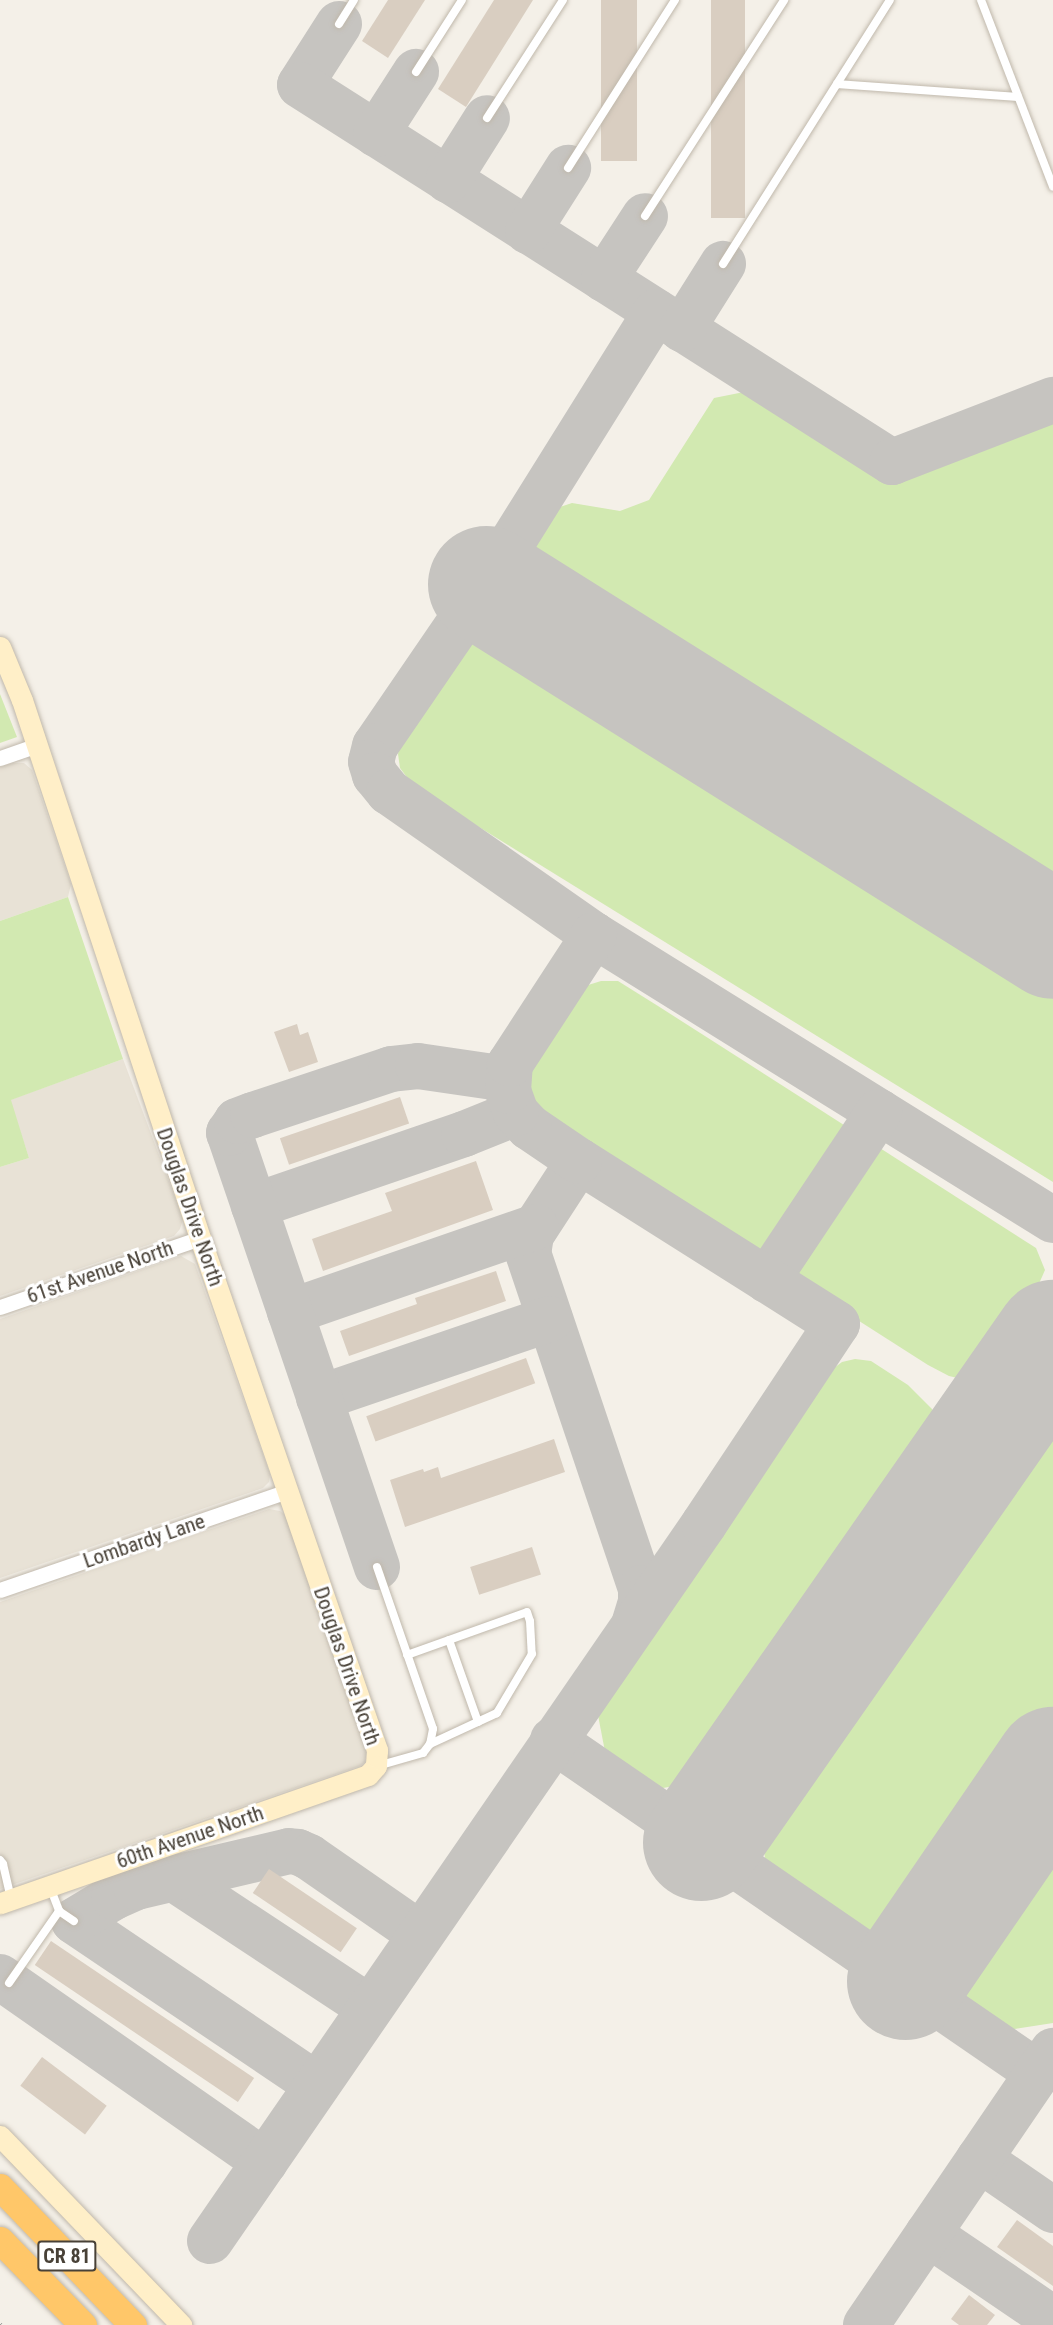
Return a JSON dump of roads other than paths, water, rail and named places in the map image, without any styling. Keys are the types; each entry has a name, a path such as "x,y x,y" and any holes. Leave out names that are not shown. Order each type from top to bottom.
{"highway":[{"name":"CR 81","path":"0,2187 133,2325"},
{"name":"CR 81","path":"0,2240 83,2325"}],"street":[{"name":"Douglas Drive North","path":"0,647 22,700 35,746 200,1238 377,1750 376,1766"},
{"path":"0,758 35,746"},
{"name":"61st Avenue North","path":"0,1307 200,1238"},
{"name":"Lombardy Lane","path":"0,1590 288,1491"},
{"name":"60th Avenue North","path":"5,1901 368,1775 376,1766"},
{"path":"0,2136 181,2325"}],"lane":[{"path":"339,24 354,0"},
{"path":"416,72 462,0"},
{"path":"487,118 563,0"},
{"path":"568,168 675,0"},
{"path":"645,216 784,0"},
{"path":"723,264 890,0"},
{"path":"981,0 1053,188"},
{"path":"837,84 1018,98"},
{"path":"377,1567 431,1721 430,1744"},
{"path":"376,1766 423,1753 430,1744 497,1713 532,1654 532,1638 527,1612 407,1655"},
{"path":"449,1640 478,1722"},
{"path":"0,1860 3,1864 5,1901"},
{"path":"50,1886 59,1911 74,1921"},
{"path":"9,1983 59,1911"}]}
